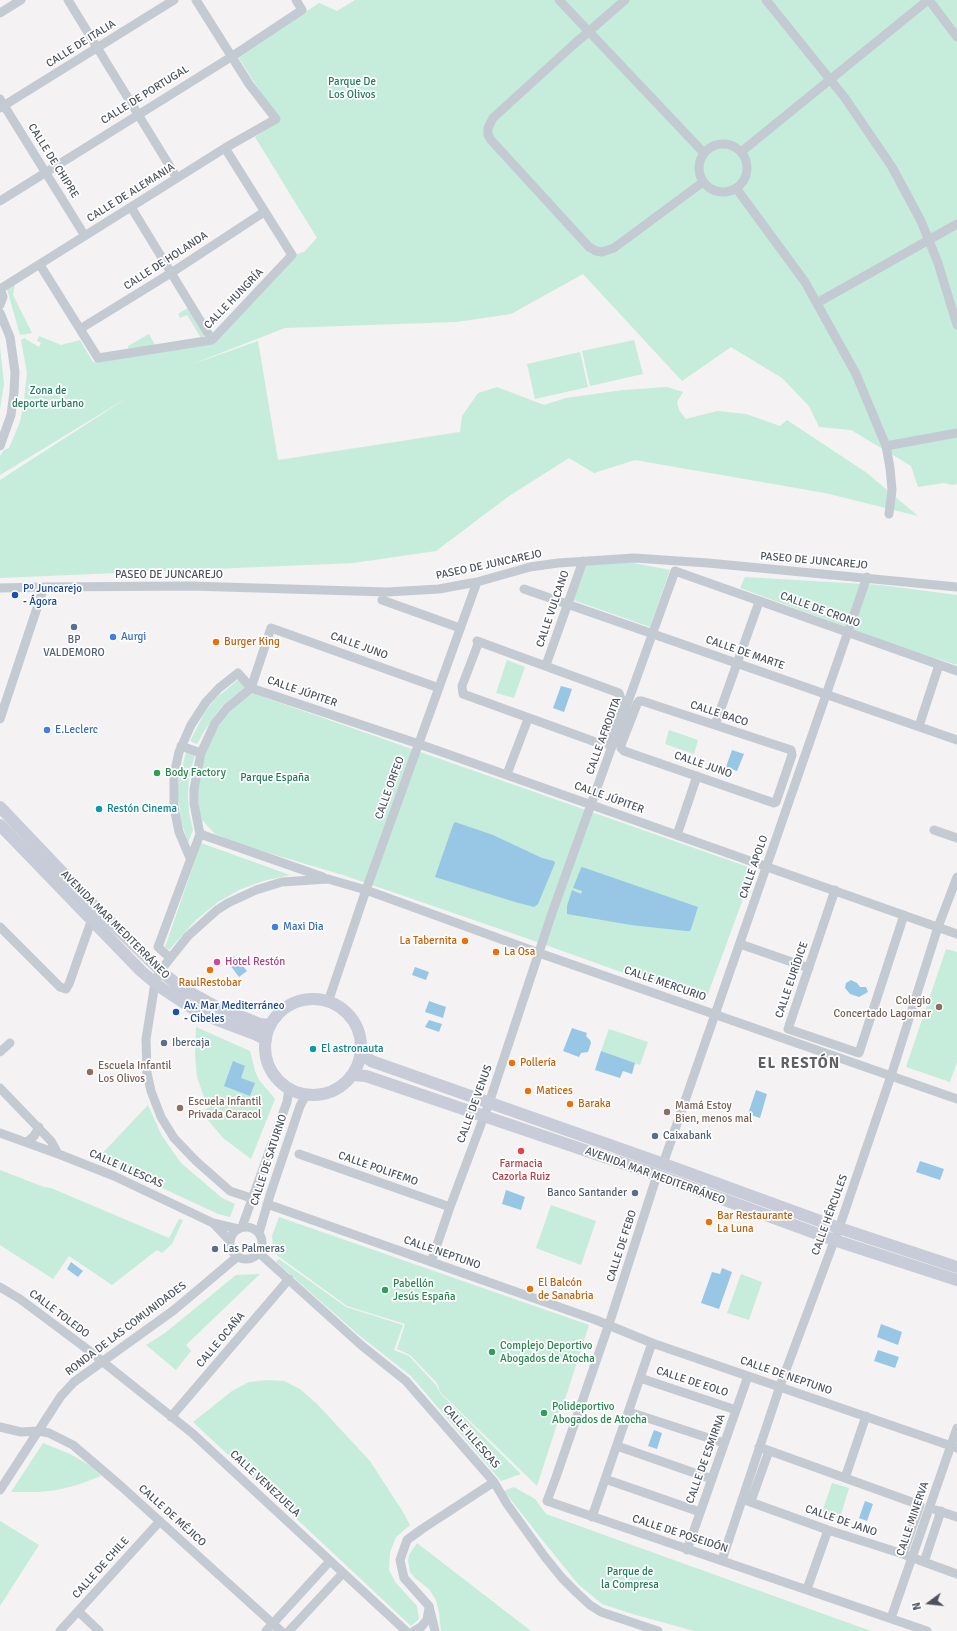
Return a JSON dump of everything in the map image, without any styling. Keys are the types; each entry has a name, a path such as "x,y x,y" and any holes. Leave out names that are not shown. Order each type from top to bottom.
{"street":[{"path":"0,13 21,0"},
{"path":"68,0 177,178"},
{"name":"CALLE DE ITALIA","path":"1,104 97,48 174,0"},
{"path":"196,0 231,56"},
{"name":"CALLE DE PORTUGAL","path":"0,201 302,10 296,0"},
{"path":"559,0 704,153"},
{"path":"625,0 493,118 488,128 488,134 491,140 589,247 596,251 608,251 614,248 703,182"},
{"path":"766,0 845,98 892,167 922,221 938,263 957,325"},
{"path":"741,152 929,0 957,37"},
{"name":"CALLE DE ALEMANIA","path":"0,288 225,148 276,119 249,84 231,56"},
{"name":"CALLE DE CHIPRE","path":"1,104 85,236"},
{"path":"718,144 726,144 741,152 747,167 743,182 736,188 723,193 715,192 708,188 699,175 698,168 700,159 704,153 710,147 718,144"},
{"name":"CALLE HUNGRÍA","path":"40,264 98,358 212,340 292,255 225,148"},
{"path":"736,188 805,282 856,374 886,446 892,490 889,514"},
{"path":"131,207 212,340"},
{"name":"CALLE DE HOLANDA","path":"80,329 171,273 264,212"},
{"path":"817,304 957,224"},
{"path":"0,288 3,297 0,305"},
{"path":"0,313 10,337 15,372 11,415 0,446"},
{"path":"886,446 957,433"},
{"name":"PASEO DE JUNCAREJO","path":"0,588 191,586 388,592 439,589 477,582 530,568 583,561 634,558 867,577 957,587"},
{"name":"CALLE VULCANO","path":"546,666 583,561"},
{"name":"CALLE DE CRONO","path":"675,572 957,671"},
{"name":"CALLE AFRODITA","path":"539,953 675,572"},
{"name":"CALLE APOLO","path":"663,1164 766,866 849,633 867,577"},
{"name":"CALLE ORFEO","path":"328,1002 366,890 477,582"},
{"path":"0,720 44,587"},
{"name":"CALLE DE MARTE","path":"524,589 957,740"},
{"path":"382,600 460,628"},
{"path":"715,725 759,602"},
{"name":"CALLE JUNO","path":"251,688 271,628 439,688"},
{"path":"507,774 528,719 463,694 462,686 478,644 477,641 546,666"},
{"path":"919,726 939,665"},
{"name":"CALLE AFRODITA","path":"528,719 604,744 621,700 621,696 616,691 546,666"},
{"path":"170,958 158,947 200,834 194,804 194,789 201,753 215,723 227,708 251,688 238,673 219,688 207,701 191,725 181,746 174,775 174,807 180,832 190,858"},
{"name":"CALLE JÚPITER","path":"251,688 507,774 957,934"},
{"name":"CALLE AFRODITA","path":"624,751 621,748 636,704 639,701 642,701"},
{"name":"CALLE BACO","path":"642,701 791,750 792,755 778,799 774,803"},
{"path":"181,746 201,753"},
{"name":"CALLE JUNO","path":"624,751 774,803"},
{"path":"677,835 697,776"},
{"name":"AVENIDA MAR MEDITERRÁNEO","path":"0,807 92,904 160,971 182,988 215,1006 260,1024 270,1025"},
{"name":"AVENIDA MAR MEDITERRÁNEO","path":"0,825 155,983 167,993 200,1014 257,1035 266,1040"},
{"path":"934,830 957,838"},
{"name":"CALLE MERCURIO","path":"200,834 328,879 366,890 539,953 957,1099"},
{"name":"CALLE HÉRCULES","path":"722,1560 747,1500 759,1447 780,1386 839,1228 892,1076 938,927 957,877"},
{"path":"254,1199 230,1190 214,1178 174,1138 161,1117 146,1073 146,1039 155,983 160,971 188,936 228,903 256,890 282,882 328,879"},
{"name":"CALLE EURÍDICE","path":"835,890 788,1029 859,1053"},
{"path":"855,1063 904,915"},
{"path":"0,927 60,987 66,989 92,919"},
{"path":"740,944 809,968"},
{"name":"CALLE DE VENUS","path":"431,1262 489,1102 539,953"},
{"path":"315,999 328,1002 343,1010 354,1022 359,1032 361,1053 358,1065 353,1075 344,1085 332,1092 320,1095 306,1095 289,1089 278,1080 270,1068 266,1055 266,1040 270,1025 278,1014 289,1006 302,1000 315,999"},
{"path":"785,1039 788,1029"},
{"path":"0,1052 10,1043"},
{"name":"AVENIDA MAR MEDITERRÁNEO","path":"361,1053 371,1061 839,1228 957,1268"},
{"name":"AVENIDA MAR MEDITERRÁNEO","path":"353,1075 366,1076 657,1175 834,1240 957,1280"},
{"path":"0,1088 39,1127 51,1141 58,1154"},
{"name":"CALLE DE SATURNO","path":"240,1228 254,1199 287,1102 289,1089"},
{"name":"CALLE DE SATURNO","path":"259,1233 267,1204 300,1106 306,1095"},
{"path":"27,1142 34,1136 39,1127"},
{"name":"CALLE ILLESCAS","path":"0,1133 58,1154 121,1180 213,1223 240,1228"},
{"name":"CALLE POLIFEMO","path":"299,1154 450,1207"},
{"name":"CALLE DE FEBO","path":"547,1501 608,1325 657,1175"},
{"name":"CALLE NEPTUNO","path":"267,1204 608,1325"},
{"name":"CALLE ILLESCAS","path":"213,1223 230,1241"},
{"path":"240,1228 251,1228 259,1233 262,1241 259,1252 255,1257 249,1260 243,1260 237,1257 231,1250 230,1241 232,1234 240,1228"},
{"name":"CALLE ILLESCAS","path":"259,1252 361,1345 406,1381 494,1482 507,1504 562,1578 586,1601 601,1612 658,1631"},
{"name":"RONDA DE LAS COMUNIDADES","path":"0,1490 61,1396 74,1382 174,1310 237,1257"},
{"name":"CALLE OCAÑA","path":"172,1417 289,1279"},
{"name":"CALLE TOLEDO","path":"0,1287 20,1299 102,1361"},
{"name":"CALLE DE NEPTUNO","path":"608,1325 652,1343 954,1447"},
{"path":"592,1517 652,1343"},
{"name":"CALLE VENEZUELA","path":"102,1361 192,1433 406,1631"},
{"name":"CALLE DE ESMIRNA","path":"687,1550 748,1376"},
{"name":"CALLE DE EOLO","path":"640,1378 736,1410"},
{"path":"628,1412 724,1443"},
{"path":"845,1478 866,1416"},
{"name":"CALLE DE MÉJICO","path":"0,1426 21,1432 38,1431 49,1434 73,1445 281,1631"},
{"name":"CALLE MINERVA","path":"891,1618 907,1556 954,1447 957,1428"},
{"path":"617,1446 712,1479"},
{"path":"759,1447 957,1517"},
{"path":"747,1500 769,1451"},
{"path":"605,1479 700,1512"},
{"path":"435,1631 429,1606 404,1578 400,1560 407,1540 494,1482"},
{"name":"CALLE DE JANO","path":"747,1500 828,1530 957,1574"},
{"name":"CALLE DE POSEIDÓN","path":"547,1501 927,1631"},
{"path":"907,1556 920,1505"},
{"path":"924,1562 941,1511"},
{"name":"CALLE DE CHILE","path":"60,1631 160,1522"},
{"path":"807,1589 828,1530"},
{"path":"266,1631 330,1561"},
{"path":"289,1631 343,1573"},
{"path":"414,1631 421,1627 427,1620 429,1606"},
{"path":"78,1611 99,1631"}],"green space":[{"path":"355,0 957,0 957,484 953,485 944,483 918,487 911,466 851,430 819,427 809,406 782,378 731,347 682,381 583,274 511,314 456,322 285,328 190,365 258,341 278,460 460,432 462,416 478,393 497,387 544,405 566,398 623,390 667,387 683,392 677,402 679,410 686,419 717,411 746,414 780,426 787,420 867,473 918,516 825,493 635,460 594,473 569,458 509,496 436,551 353,563 0,578 0,480 130,396 0,475 0,456 4,450 9,448 20,422 24,400 27,373 21,340 24,338 39,347 41,343 37,341 39,336 61,345 80,340 93,362 205,343 294,255 304,252 317,238 255,137 279,120 238,57 319,3 337,11"},
{"path":"15,284 13,295 32,333 20,335 7,289"},
{"path":"188,308 204,335 201,338 187,315 180,318 178,314"},
{"path":"149,334 155,345 129,350 128,346"},
{"path":"634,340 643,374 590,386 582,351"},
{"path":"0,347 4,384 0,409"},
{"path":"580,352 588,387 535,399 527,364"},
{"path":"629,562 670,570 650,627 573,600 586,565"},
{"path":"745,577 881,585 957,595 957,665 909,650 740,588"},
{"path":"507,660 525,667 514,698 496,693"},
{"path":"239,679 245,687 222,706 197,744 190,741 205,712 215,699"},
{"name":"Parque España","path":"252,693 754,869 705,1002 346,876 242,845 215,834 202,820 199,810 199,773 209,741 222,721 237,703"},
{"path":"669,730 698,740 694,754 665,744"},
{"path":"186,752 195,755 189,778 189,812 193,830 188,843 181,820 178,794 179,780"},
{"path":"201,843 290,875 263,881 239,890 218,902 196,920 169,950 165,947"},
{"name":"Colegio Concertado Lagomar","path":"946,949 957,952 957,1062 950,1082 906,1067"},
{"path":"196,1027 250,1051 259,1080 275,1099 251,1159 223,1138 208,1120 204,1110 210,1107 205,1100 197,1077 195,1055"},
{"path":"609,1029 648,1042 640,1065 601,1051"},
{"path":"148,1105 162,1136 181,1163 222,1198 235,1204 230,1217 218,1214 98,1158"},
{"path":"0,1170 44,1187 51,1188 169,1238 179,1219 183,1220 172,1244 162,1253 157,1250 112,1285 69,1256 53,1279 0,1245"},
{"path":"551,1205 596,1221 581,1265 536,1248"},
{"name":"Complejo Deportivo Abogados de Atocha","path":"279,1217 589,1325 537,1486 440,1392 437,1383 410,1355 397,1349 405,1324 347,1306 274,1253 272,1236"},
{"path":"279,1259 346,1307 403,1325 394,1350 409,1356 436,1385 440,1393 521,1474 501,1481 411,1376 360,1336 276,1262"},
{"path":"260,1274 186,1345 191,1351 176,1370 146,1345 165,1333 236,1275"},
{"path":"741,1274 762,1282 749,1320 727,1313"},
{"path":"268,1380 284,1381 300,1389 317,1404 370,1461 403,1512 410,1525 396,1537 390,1552 389,1570 396,1583 417,1606 419,1619 411,1626 193,1422 232,1391 249,1382"},
{"path":"43,1443 70,1454 91,1466 101,1476 77,1485 57,1490 39,1492 11,1492"},
{"path":"832,1483 849,1488 840,1518 822,1512"},
{"name":"Parque de la Compresa","path":"514,1487 535,1499 546,1514 871,1631 694,1631 602,1604 578,1584 504,1491"},
{"path":"0,1521 39,1545 0,1606"},
{"path":"417,1543 531,1631 441,1631 436,1600 429,1589 410,1572 408,1561 409,1555"}],"water":[{"path":"561,686 572,689 564,712 553,708"},
{"path":"732,750 744,754 737,771 726,767"},
{"path":"455,822 493,835 542,858 554,861 555,863 538,904 534,907 435,877"},
{"path":"582,867 698,907 690,931 631,925 567,914 567,906 572,890 581,894 582,891 573,888"},
{"path":"234,956 247,971 239,977 230,965"},
{"path":"415,967 429,972 426,980 412,975"},
{"path":"851,980 857,983 860,987 866,987 868,992 859,997 850,994 845,988 846,983"},
{"path":"429,1001 446,1007 443,1018 425,1012"},
{"path":"429,1020 442,1024 439,1032 425,1027"},
{"path":"572,1028 587,1033 586,1036 591,1043 588,1052 581,1053 579,1057 563,1051"},
{"path":"601,1051 635,1063 632,1074 623,1071 620,1078 595,1070"},
{"path":"233,1061 245,1066 241,1078 255,1083 250,1096 224,1086"},
{"path":"756,1090 767,1094 760,1118 748,1114"},
{"path":"920,1161 944,1169 940,1180 916,1172"},
{"path":"506,1190 525,1197 521,1210 502,1204"},
{"path":"71,1262 83,1271 78,1277 67,1269"},
{"path":"722,1268 732,1272 719,1309 701,1303 712,1272 720,1274"},
{"path":"881,1324 902,1332 898,1345 877,1337"},
{"path":"878,1350 899,1357 895,1368 874,1361"},
{"path":"654,1430 662,1433 657,1449 648,1446"},
{"path":"865,1501 873,1504 867,1521 859,1518"}],"place":[{"name":"Pº Juncarejo - Ágora","path":"15,595"},
{"name":"BP VALDEMORO","path":"74,627"},
{"name":"Aurgi","path":"113,637"},
{"name":"Burger King","path":"216,642"},
{"name":"E.Leclerc","path":"47,730"},
{"name":"Body Factory","path":"157,773"},
{"name":"Restón Cinema","path":"99,809"},
{"name":"Maxi Dia","path":"275,927"},
{"name":"La Tabernita","path":"465,941"},
{"name":"La Osa","path":"496,952"},
{"name":"Hotel Restón","path":"217,962"},
{"name":"RaulRestobar","path":"210,970"},
{"name":"Colegio Concertado Lagomar","path":"939,1007"},
{"name":"Av. Mar Mediterráneo - Cibeles","path":"176,1012"},
{"name":"Ibercaja","path":"164,1043"},
{"name":"El astronauta","path":"313,1049"},
{"name":"Pollería","path":"512,1063"},
{"name":"Escuela Infantil Los Olivos","path":"90,1072"},
{"name":"Matices","path":"528,1091"},
{"name":"Baraka","path":"570,1104"},
{"name":"Escuela Infantil Privada Caracol","path":"180,1108"},
{"name":"Mamá Estoy Bien, menos mal","path":"667,1112"},
{"name":"Caixabank","path":"655,1136"},
{"name":"Farmacia Cazorla Ruiz","path":"521,1151"},
{"name":"Banco Santander","path":"635,1193"},
{"name":"Bar Restaurante La Luna","path":"709,1222"},
{"name":"Las Palmeras","path":"215,1249"},
{"name":"El Balcón de Sanabria","path":"530,1289"},
{"name":"Pabellón Jesús España","path":"385,1290"},
{"name":"Complejo Deportivo Abogados de Atocha","path":"492,1352"},
{"name":"Polideportivo Abogados de Atocha","path":"544,1413"}],"district":[{"name":"EL RESTÓN","path":"799,1064"}],"park label":[{"name":"Parque De Los Olivos","path":"352,88"},
{"name":"Zona de deporte urbano","path":"48,397"}]}
